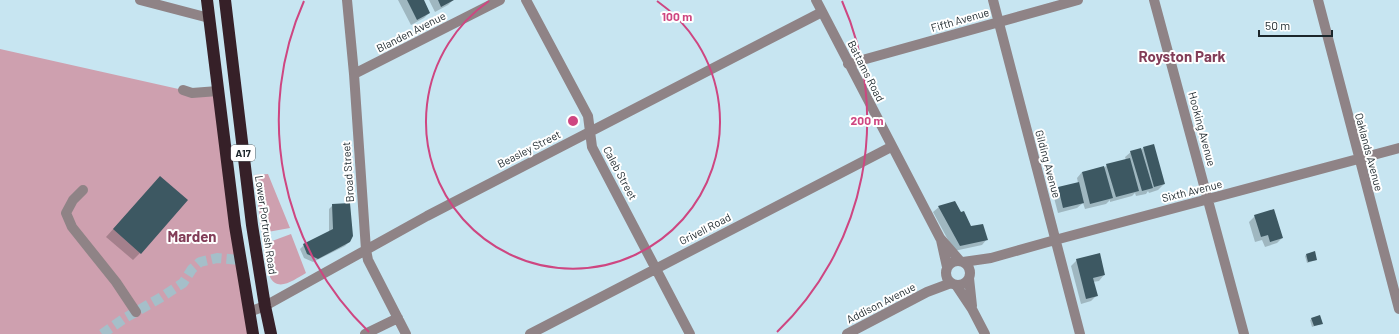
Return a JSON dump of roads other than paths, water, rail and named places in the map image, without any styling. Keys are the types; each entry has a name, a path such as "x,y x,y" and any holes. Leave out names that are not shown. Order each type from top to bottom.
{"highway":[{"name":"A17","path":"207,0 235,226 253,334"},
{"path":"221,0 209,18 221,29 229,40"},
{"name":"Lower Portrush Road","path":"225,0 254,236 271,334"},
{"path":"254,236 240,260 248,264 260,275"}],"street":[{"path":"140,0 209,18"},
{"name":"Broad Street","path":"347,0 354,74 366,250 368,260 406,334"},
{"name":"Blanden Avenue","path":"354,74 500,0"},
{"name":"Caleb Street","path":"526,0 588,116 592,147 690,334"},
{"name":"Battams Road","path":"816,0 891,147 940,238 962,262"},
{"name":"Gilding Avenue","path":"993,0 1080,334"},
{"name":"Fifth Avenue","path":"848,64 1078,0"},
{"name":"Hooking Avenue","path":"1154,0 1244,334"},
{"name":"Oaklands Avenue","path":"1318,0 1399,309"},
{"name":"Beasley Street","path":"249,312 265,306 426,216 822,12"},
{"path":"184,90 192,93 218,91"},
{"name":"Grivell Road","path":"530,334 891,147"},
{"name":"Sixth Avenue","path":"962,262 991,258 1399,148"},
{"path":"83,190 73,200 66,213 72,227 116,282 136,312"},
{"name":"Battams Road","path":"940,238 950,278 972,309 985,334"},
{"name":"Sixth Avenue","path":"969,276 976,267 991,258"},
{"path":"953,262 962,262 969,268 969,276 964,284 950,278 953,262"},
{"name":"Battams Road","path":"969,276 972,309"},
{"name":"Addison Avenue","path":"847,334 927,292 950,278"},
{"path":"365,334 398,318"}],"tunnel":[{"path":"102,334 125,318 183,283 192,269 200,262 217,258 240,260"}],"district":[{"name":"Royston Park","path":"1182,57"},
{"name":"Marden","path":"192,237"}]}
